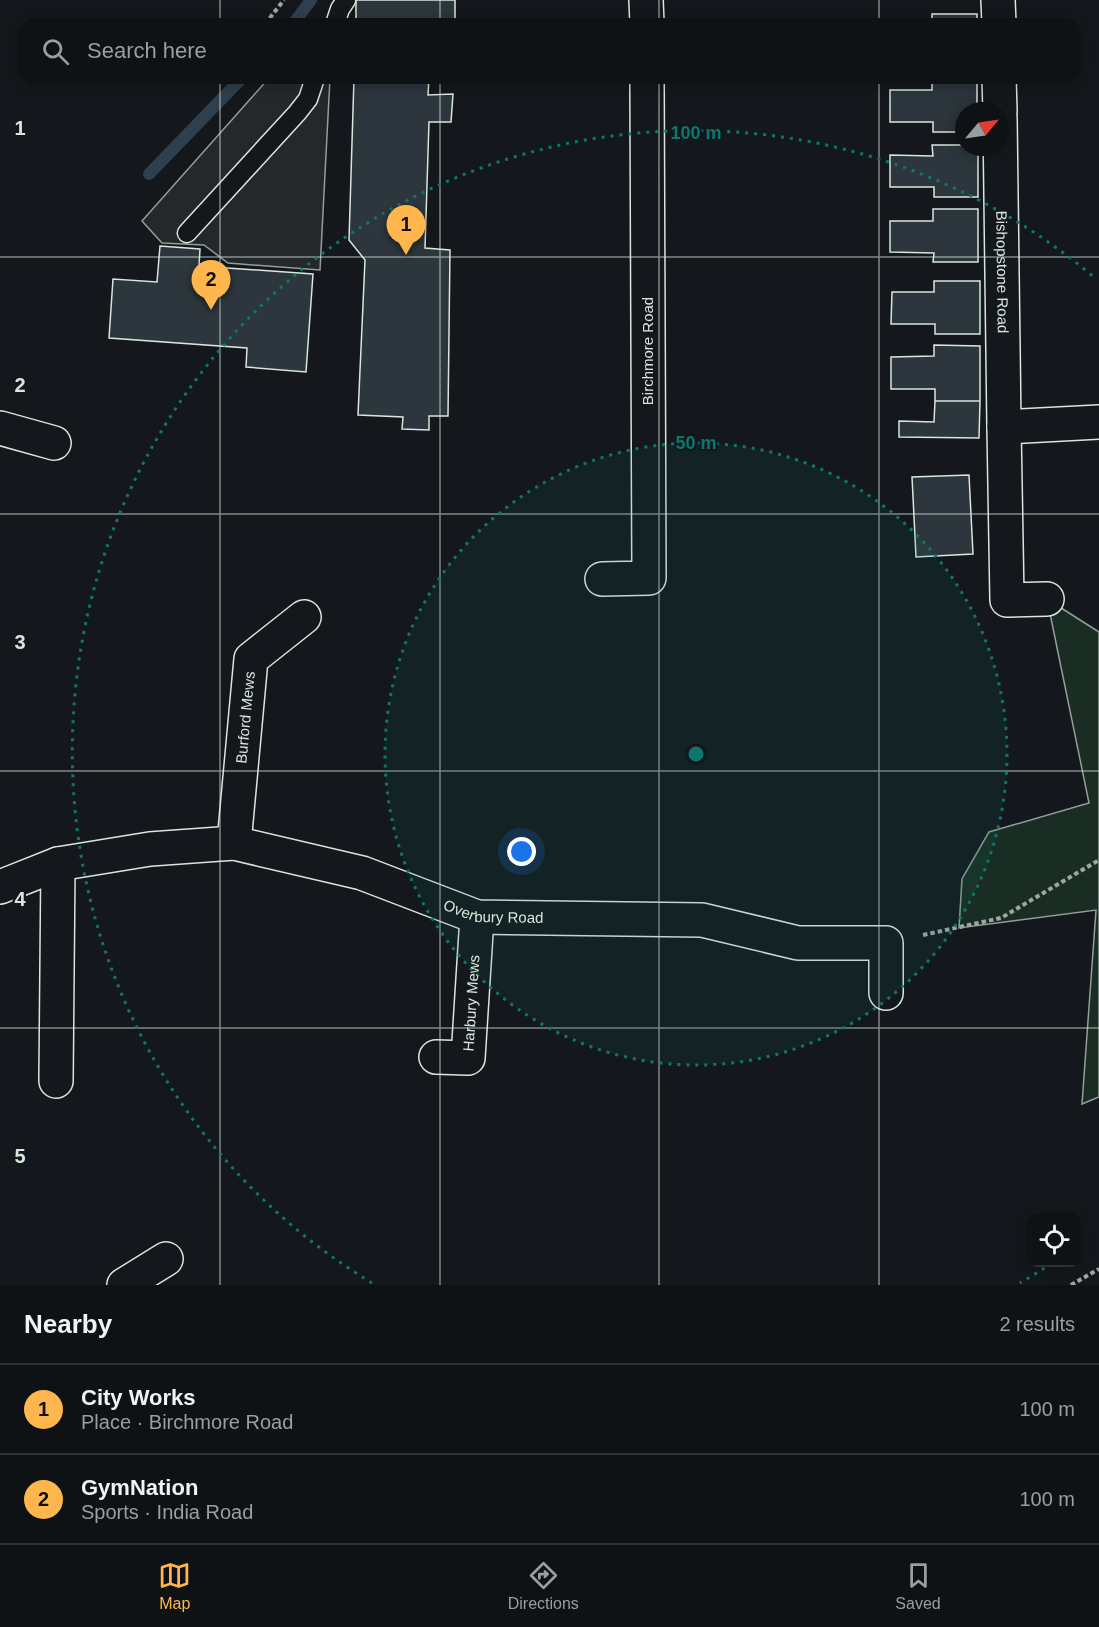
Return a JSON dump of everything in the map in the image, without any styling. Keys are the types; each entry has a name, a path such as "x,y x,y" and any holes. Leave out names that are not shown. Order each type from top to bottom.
{"street":[{"path":"646,0 647,18"},
{"path":"998,0 999,18"},
{"name":"Birchmore Road","path":"602,579 649,578 647,84"},
{"path":"999,84 1000,102"},
{"name":"Bishopstone Road","path":"1000,156 1007,600 1047,599"},
{"path":"1004,427 1099,422"},
{"path":"0,428 54,443"},
{"name":"Burford Mews","path":"234,843 250,659 304,617"},
{"name":"Overbury Road","path":"0,887 58,864 150,849 234,843 362,873 477,917 702,920 798,943 886,943"},
{"path":"56,1081 58,864"},
{"name":"Harbury Mews","path":"436,1057 468,1058 477,917"},
{"path":"886,943 886,993"},
{"path":"124,1285 166,1259"}],"lane":[{"path":"337,18 346,0"},
{"path":"187,233 297,113 308,99 313,84"}],"path":[{"path":"270,18 284,0"},
{"path":"886,943 1001,918 1099,860"},
{"path":"1071,1285 1099,1269"}],"green space":[{"path":"1047,599 1099,632 1099,1097 1082,1104 1096,910 959,928 962,879 989,832 1089,803"}],"shaded area":[{"path":"264,84 330,84 320,270 228,263 204,245 162,243 142,221"}],"building":[{"path":"356,0 455,0 455,18 356,18"},
{"path":"932,14 977,14 977,18 932,18"},
{"path":"354,84 429,84 428,95 453,94 451,122 429,122 425,248 450,250 448,416 429,416 429,430 402,429 403,417 358,415 365,260 349,240"},
{"path":"932,84 977,84 977,102 955,102 955,132 933,132 933,122 890,122 890,90 932,90"},
{"path":"932,145 955,145 955,156 978,156 978,197 934,197 934,187 890,187 890,155 933,156"},
{"path":"933,209 978,209 978,262 933,262 934,253 890,252 890,221 933,221"},
{"path":"160,246 200,249 199,266 313,274 306,372 246,367 247,348 109,338 113,279 157,282"},
{"path":"934,281 980,281 980,334 935,334 935,324 891,324 892,292 934,292"},
{"path":"934,345 980,346 980,401 935,401 935,389 891,389 891,357 934,356"},
{"path":"935,401 980,401 979,438 899,437 899,421 934,422"},
{"path":"969,475 973,554 916,557 912,477"}],"waterway":[{"path":"298,18 311,0"},
{"path":"149,174 236,84"}],"place":[{"name":"City Works","path":"406,255"},
{"name":"GymNation","path":"211,310"}]}
